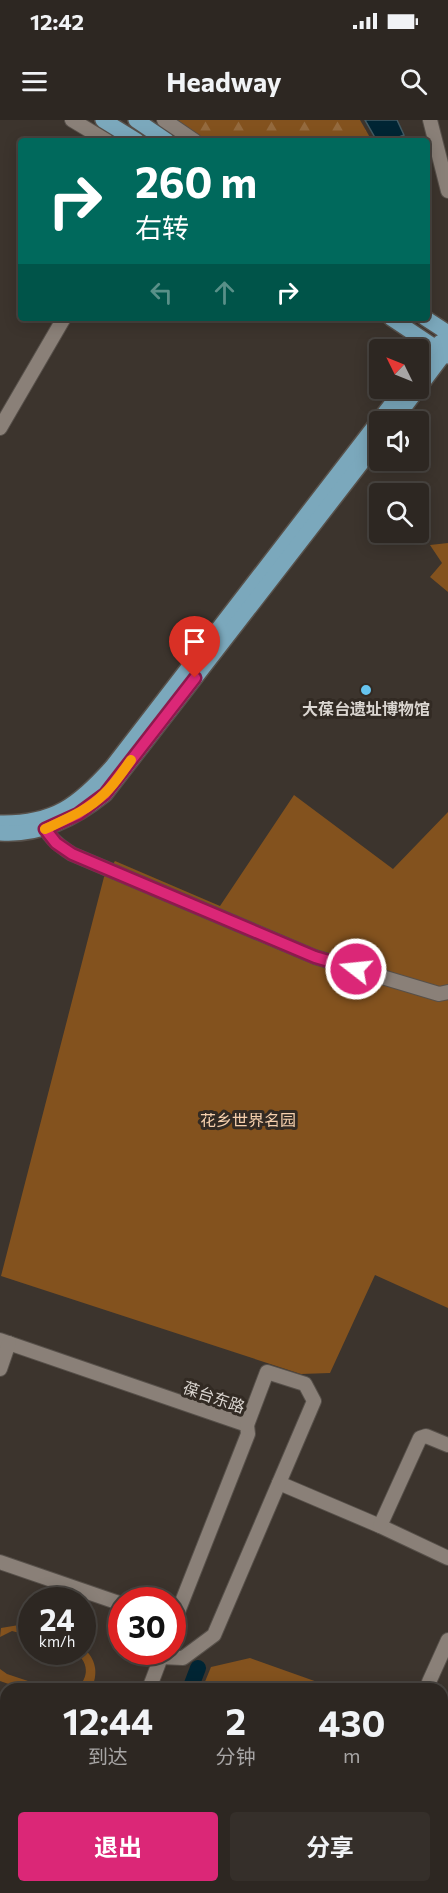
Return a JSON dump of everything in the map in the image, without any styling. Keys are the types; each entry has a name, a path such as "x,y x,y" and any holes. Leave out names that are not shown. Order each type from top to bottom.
{"main road":[{"path":"102,120 132,138"},
{"path":"136,120 160,138"},
{"path":"397,321 444,350"},
{"path":"401,411 444,350 448,335 429,321"},
{"path":"429,362 444,350"},
{"path":"0,823 43,824 82,799 112,767 396,399"},
{"path":"0,833 16,834 78,814 105,794 369,453"}],"street":[{"path":"72,120 102,138"},
{"path":"430,120 448,191"},
{"path":"164,138 169,121 191,138"},
{"path":"0,428 62,321"},
{"path":"43,824 56,843 72,854 315,957 439,994 448,992"},
{"path":"0,1369 4,1341"},
{"name":"葆台东路","path":"4,1341 247,1425 248,1434 186,1592"},
{"path":"186,1656 214,1635 314,1401 305,1384 267,1372 247,1425"},
{"path":"380,1526 420,1438 426,1436 448,1445"},
{"path":"279,1483 448,1558"},
{"path":"0,1562 108,1599"},
{"path":"429,1682 448,1640"},
{"path":"151,1683 158,1665"}],"green space":[{"path":"178,120 360,120 370,138 198,138 176,123"},
{"path":"448,543 448,592 430,577 442,563 430,545"},
{"name":"花乡世界名园","path":"294,795 393,869 448,812 448,1308 375,1275 330,1373 301,1374 1,1276 104,877 115,861 220,906"},
{"path":"18,1625 18,1633 12,1631 0,1637 1,1628"},
{"path":"250,1658 320,1683 204,1683 211,1667"},
{"path":"85,1665 94,1665 93,1683 82,1683"},
{"path":"0,1669 7,1674 34,1683 6,1683 0,1681"}],"water":[{"path":"365,120 397,120 404,135 396,138 375,138"}],"waterway":[{"path":"192,1683 198,1668"}],"slow traffic":[{"path":"45,829 92,805 105,794 131,760"}],"place":[{"name":"大葆台遗址博物馆","path":"366,690"}],"route":[{"path":"195,678 105,794 78,814 45,829 56,843 72,854 315,957 356,969"}]}
